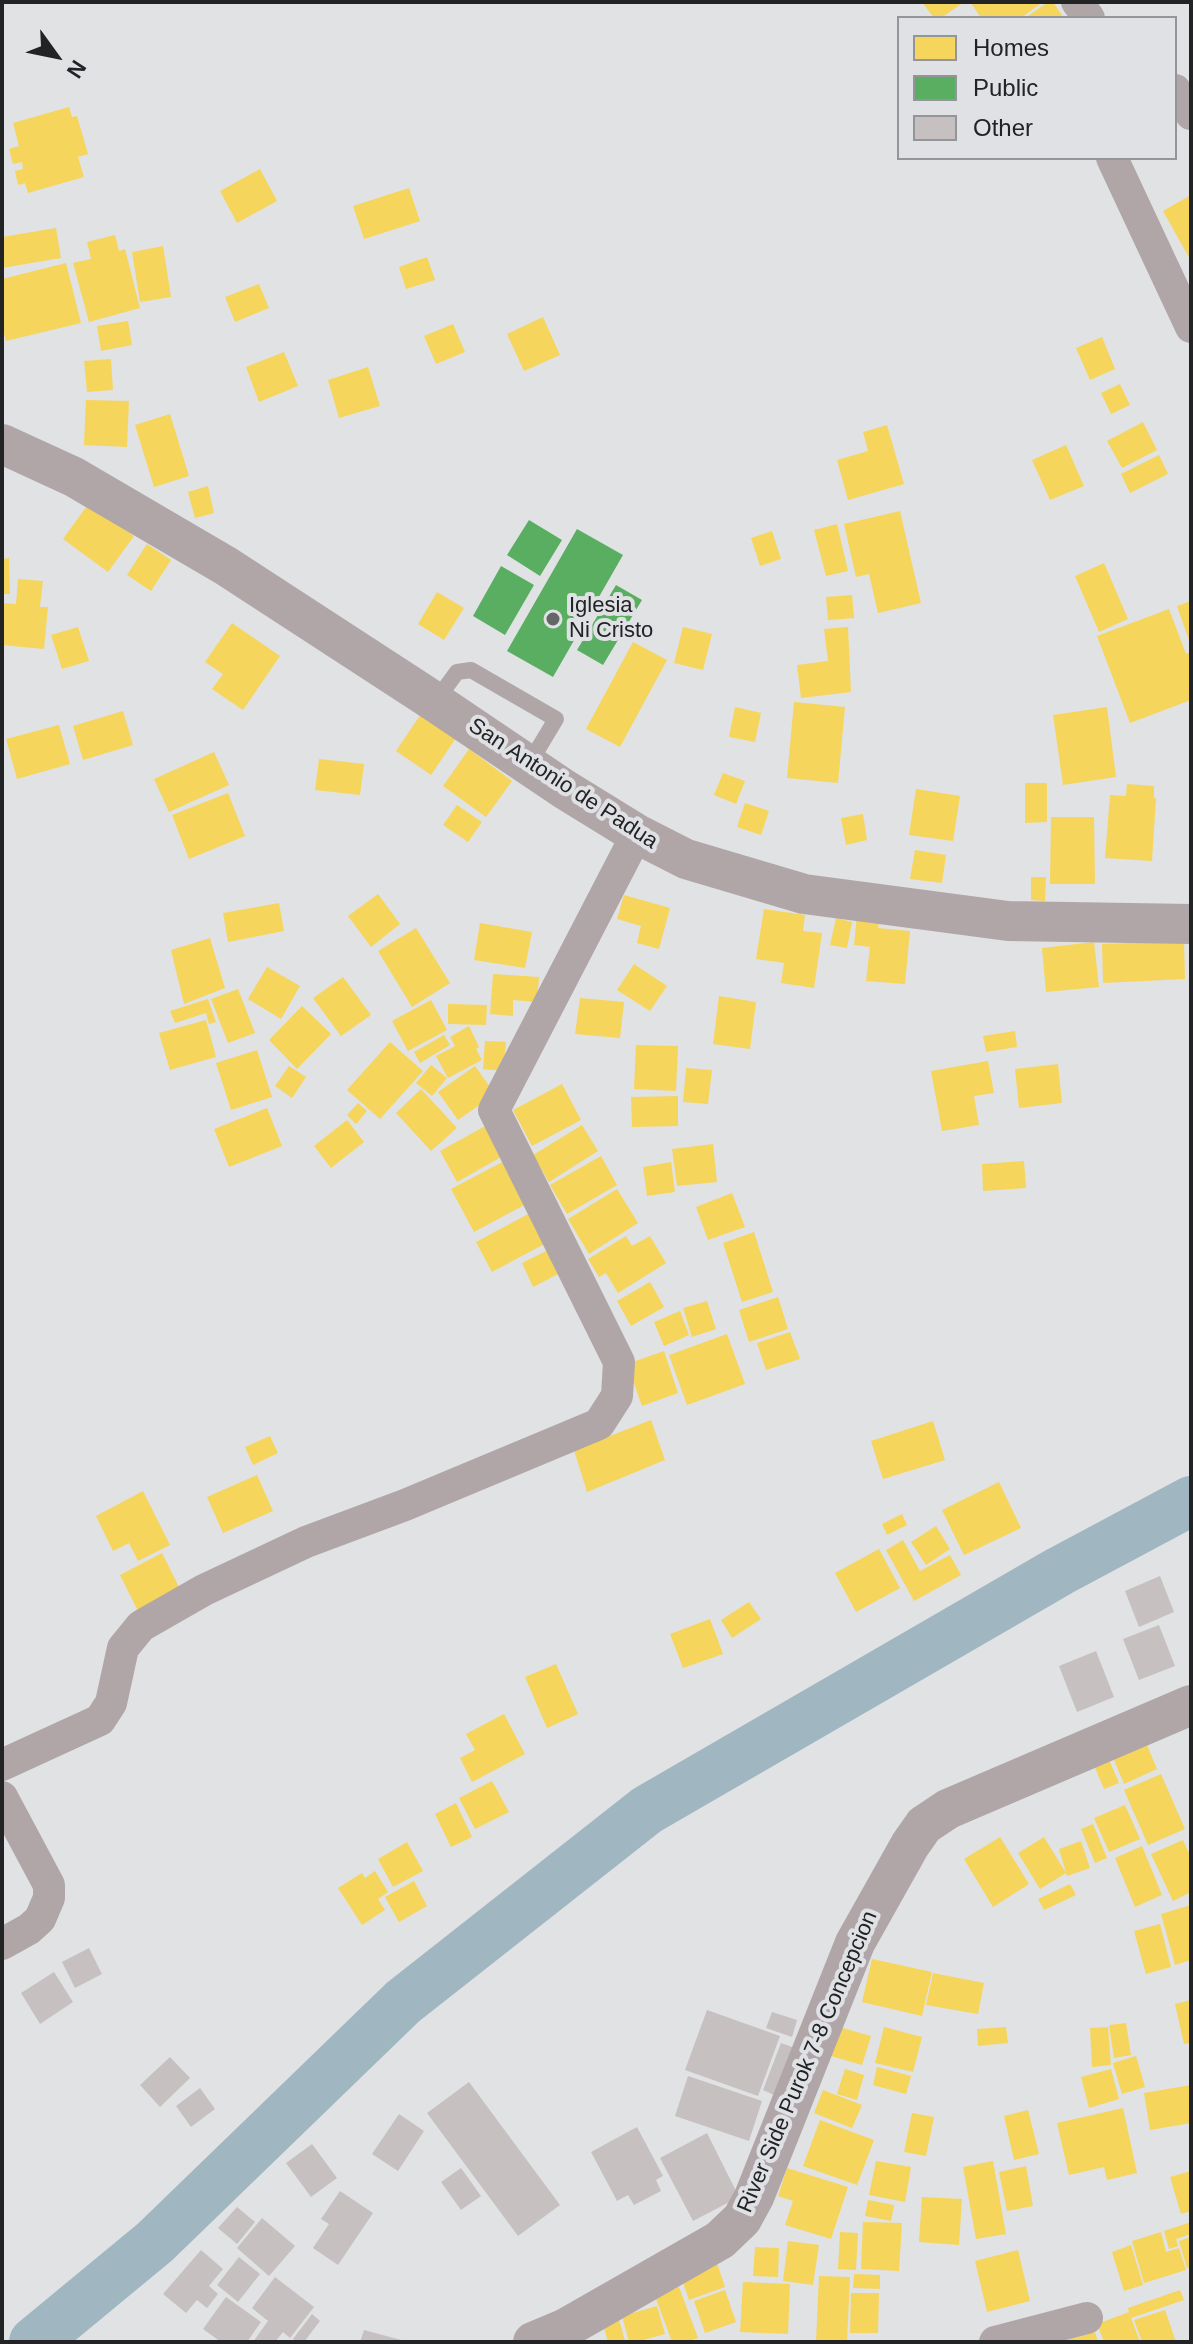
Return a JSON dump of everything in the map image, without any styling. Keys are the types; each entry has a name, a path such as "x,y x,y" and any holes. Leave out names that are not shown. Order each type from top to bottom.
{"street":[{"path":"1177,93 1191,114"},
{"path":"1113,160 1191,327"},
{"name":"San Antonio de Padua","path":"2,444 74,477 226,566 637,834 686,859 804,894 1008,921 1191,924"},
{"path":"2,1765 100,1720 111,1703 123,1648 141,1626 204,1590 306,1542 405,1505 599,1424 617,1396 619,1362 494,1110 637,834"},
{"name":"River Side Purok 7-8 Concepcion","path":"533,2342 564,2329 720,2240 742,2219 754,2197 855,1943 924,1825 948,1809 1191,1705"},
{"path":"2,1797 49,1885 49,1898 40,1919 2,1944"},
{"path":"995,2342 1087,2318"}],"lane":[{"path":"435,702 457,672 471,670 556,719 529,764"}],"building: Homes":[{"path":"922,2 964,2 944,16 932,16"},
{"path":"1048,2 1053,2 1063,16 1028,16"},
{"path":"971,3 1040,4 1024,16 980,16"},
{"path":"69,107 72,117 77,116 88,154 78,157 84,177 28,193 25,183 18,185 15,171 23,169 22,162 13,164 9,149 19,146 13,123"},
{"path":"260,169 277,201 237,223 220,191"},
{"path":"409,188 420,221 364,239 353,206"},
{"path":"1191,195 1191,261 1163,211"},
{"path":"56,228 61,258 2,268 2,237"},
{"path":"115,235 119,251 125,249 140,308 89,322 73,263 91,259 87,242"},
{"path":"163,246 171,297 140,302 132,252"},
{"path":"427,257 435,280 406,289 399,267"},
{"path":"66,263 81,323 6,341 2,325 2,279"},
{"path":"259,284 269,308 235,322 225,297"},
{"path":"543,317 560,355 524,371 507,334"},
{"path":"128,321 132,345 101,351 97,326"},
{"path":"453,324 465,352 436,364 424,336"},
{"path":"1102,337 1115,369 1090,380 1076,348"},
{"path":"284,352 298,386 259,402 246,367"},
{"path":"111,359 113,390 87,392 84,361"},
{"path":"368,367 380,406 339,418 328,380"},
{"path":"1120,384 1130,405 1111,414 1101,393"},
{"path":"86,400 129,401 127,447 84,445"},
{"path":"170,414 189,476 154,487 135,425"},
{"path":"1143,422 1157,450 1122,468 1107,441"},
{"path":"887,425 904,484 848,500 837,460 868,451 863,432"},
{"path":"1066,445 1084,486 1050,500 1032,460"},
{"path":"1159,455 1168,474 1130,493 1121,474"},
{"path":"208,486 214,513 195,518 188,492"},
{"path":"89,503 134,536 108,572 63,539"},
{"path":"900,511 921,603 878,613 869,574 856,577 844,524"},
{"path":"837,524 848,571 826,576 814,530"},
{"path":"772,531 781,559 760,566 751,538"},
{"path":"147,544 171,560 151,591 127,575"},
{"path":"9,558 10,594 2,594 2,559"},
{"path":"1104,563 1128,619 1099,632 1075,576"},
{"path":"18,579 43,581 40,607 48,607 44,649 2,645 2,603 16,604"},
{"path":"437,592 464,608 444,640 418,624"},
{"path":"852,595 854,618 828,620 826,597"},
{"path":"1191,601 1191,646 1177,606"},
{"path":"1169,609 1186,654 1189,653 1191,659 1191,700 1130,723 1097,636"},
{"path":"232,623 280,656 243,710 212,689 223,674 205,662"},
{"path":"78,627 89,661 62,669 51,635"},
{"path":"683,627 712,634 703,670 674,663"},
{"path":"848,627 851,692 801,698 797,665 828,661 824,629"},
{"path":"633,642 667,660 620,747 586,729"},
{"path":"794,702 845,707 838,783 787,778"},
{"path":"735,707 761,713 755,742 729,737"},
{"path":"1107,707 1116,777 1063,785 1053,715"},
{"path":"123,711 133,745 83,760 73,726"},
{"path":"421,714 456,738 431,775 396,751"},
{"path":"59,725 70,764 17,779 6,739"},
{"path":"469,749 512,781 486,817 443,786"},
{"path":"214,752 229,785 169,812 154,779"},
{"path":"319,759 364,764 360,795 315,790"},
{"path":"723,773 745,781 736,804 714,795"},
{"path":"1025,783 1047,783 1047,822 1025,823"},
{"path":"1127,784 1154,786 1152,861 1105,858 1110,795 1126,796"},
{"path":"916,789 960,796 953,841 909,835"},
{"path":"228,793 245,836 189,859 172,815"},
{"path":"745,803 769,811 761,835 737,827"},
{"path":"457,805 482,822 468,842 443,825"},
{"path":"863,814 867,840 846,845 841,818"},
{"path":"1051,817 1094,817 1095,884 1050,884"},
{"path":"915,850 946,855 942,883 910,879"},
{"path":"1031,877 1046,877 1045,901 1031,900"},
{"path":"378,894 400,924 371,947 348,916"},
{"path":"624,895 670,908 659,949 637,943 641,926 617,919"},
{"path":"279,903 284,931 228,942 223,913"},
{"path":"764,909 805,915 803,931 822,933 814,988 781,983 784,963 756,959"},
{"path":"857,914 880,916 878,928 910,931 905,984 866,981 870,947 854,945"},
{"path":"836,918 852,922 847,948 830,945"},
{"path":"480,923 532,932 525,968 474,960"},
{"path":"416,928 450,983 412,1007 378,951"},
{"path":"210,938 225,988 184,1004 171,950"},
{"path":"1184,941 1185,979 1103,983 1102,944"},
{"path":"1094,942 1099,987 1046,992 1042,948"},
{"path":"634,964 667,986 650,1011 617,990"},
{"path":"267,967 300,986 281,1019 248,999"},
{"path":"493,974 539,977 537,1002 513,1000 513,1016 490,1014"},
{"path":"343,977 371,1015 341,1036 313,998"},
{"path":"238,989 255,1033 228,1043 211,999"},
{"path":"719,996 756,1002 750,1049 713,1044"},
{"path":"580,998 624,1002 620,1038 575,1034"},
{"path":"208,999 216,1022 209,1024 206,1013 175,1023 170,1011"},
{"path":"431,1000 447,1030 408,1051 392,1021"},
{"path":"448,1004 487,1005 486,1025 448,1024"},
{"path":"302,1006 331,1034 297,1069 269,1040"},
{"path":"206,1020 216,1057 170,1070 159,1033"},
{"path":"469,1026 482,1060 448,1078 436,1056 455,1046 450,1037"},
{"path":"1015,1031 1017,1047 986,1052 983,1036"},
{"path":"444,1035 450,1045 420,1063 414,1052"},
{"path":"485,1041 506,1042 503,1071 483,1069"},
{"path":"390,1042 423,1071 380,1119 347,1090"},
{"path":"636,1045 678,1046 676,1091 634,1089"},
{"path":"257,1050 272,1097 231,1110 216,1063"},
{"path":"988,1061 994,1093 974,1096 979,1125 942,1131 931,1071"},
{"path":"1058,1064 1062,1103 1019,1108 1015,1069"},
{"path":"431,1065 447,1078 432,1096 416,1083"},
{"path":"289,1066 306,1077 292,1098 275,1086"},
{"path":"475,1066 495,1094 458,1120 438,1092"},
{"path":"686,1068 712,1070 708,1104 683,1102"},
{"path":"562,1084 581,1120 532,1146 513,1110"},
{"path":"421,1089 457,1128 431,1151 396,1113"},
{"path":"678,1096 678,1126 632,1127 631,1097"},
{"path":"358,1103 367,1111 356,1124 347,1115"},
{"path":"267,1108 282,1146 229,1167 214,1129"},
{"path":"347,1120 364,1142 331,1168 314,1146"},
{"path":"487,1125 503,1156 457,1182 440,1151"},
{"path":"582,1125 598,1151 549,1182 533,1155"},
{"path":"713,1144 717,1182 677,1186 672,1149"},
{"path":"601,1156 617,1185 567,1214 550,1185"},
{"path":"506,1160 528,1203 474,1232 451,1189"},
{"path":"1024,1161 1026,1188 983,1191 982,1164"},
{"path":"671,1162 675,1192 647,1196 643,1167"},
{"path":"617,1189 638,1223 589,1254 568,1219"},
{"path":"732,1193 745,1227 708,1240 696,1207"},
{"path":"532,1212 548,1242 492,1272 476,1242"},
{"path":"754,1232 773,1292 742,1302 723,1243"},
{"path":"626,1236 632,1246 650,1236 666,1263 618,1293 606,1273 599,1277 588,1259"},
{"path":"550,1249 562,1272 533,1287 522,1263"},
{"path":"650,1282 664,1307 631,1326 617,1301"},
{"path":"778,1297 788,1329 749,1342 739,1310"},
{"path":"707,1301 716,1329 692,1337 683,1308"},
{"path":"680,1311 689,1335 664,1346 654,1322"},
{"path":"790,1332 800,1359 766,1370 757,1343"},
{"path":"727,1334 745,1384 687,1405 669,1355"},
{"path":"664,1351 678,1393 642,1406 627,1364"},
{"path":"651,1420 665,1460 587,1492 574,1450"},
{"path":"933,1421 945,1460 883,1479 871,1441"},
{"path":"270,1436 278,1453 253,1465 245,1447"},
{"path":"257,1475 273,1511 223,1533 207,1497"},
{"path":"999,1482 1021,1528 964,1555 942,1510"},
{"path":"143,1491 170,1545 138,1561 129,1543 113,1551 96,1516"},
{"path":"902,1514 907,1525 887,1535 882,1524"},
{"path":"936,1526 950,1549 926,1565 911,1542"},
{"path":"903,1540 920,1571 950,1555 961,1575 914,1601 886,1550"},
{"path":"879,1549 900,1588 856,1612 835,1573"},
{"path":"162,1553 182,1593 140,1615 120,1575"},
{"path":"749,1602 761,1619 732,1638 721,1620"},
{"path":"710,1619 723,1654 683,1668 670,1634"},
{"path":"556,1664 578,1714 547,1728 525,1677"},
{"path":"504,1714 525,1754 472,1782 460,1758 475,1750 466,1734"},
{"path":"1142,1733 1157,1769 1124,1784 1109,1748"},
{"path":"1105,1750 1119,1783 1104,1789 1090,1756"},
{"path":"1161,1774 1185,1829 1148,1845 1124,1790"},
{"path":"492,1781 509,1812 475,1829 459,1798"},
{"path":"456,1803 472,1837 451,1847 435,1814"},
{"path":"1125,1805 1140,1839 1109,1852 1094,1818"},
{"path":"1093,1824 1107,1858 1095,1863 1081,1829"},
{"path":"1000,1837 1029,1884 993,1907 964,1859"},
{"path":"1044,1837 1066,1873 1040,1889 1018,1853"},
{"path":"1183,1840 1191,1858 1191,1892 1173,1901 1151,1854"},
{"path":"1081,1841 1090,1868 1067,1876 1059,1849"},
{"path":"407,1842 423,1871 393,1887 378,1859"},
{"path":"1142,1846 1162,1895 1135,1907 1115,1858"},
{"path":"375,1871 388,1892 378,1899 385,1910 362,1925 338,1888 362,1873 365,1878"},
{"path":"414,1881 427,1906 399,1922 385,1897"},
{"path":"1070,1884 1076,1895 1044,1910 1038,1899"},
{"path":"1191,1905 1191,1960 1175,1965 1161,1914"},
{"path":"1160,1924 1171,1967 1146,1974 1134,1931"},
{"path":"872,1959 932,1972 922,2016 862,2002"},
{"path":"933,1973 984,1983 978,2014 926,2005"},
{"path":"1191,2000 1191,2043 1184,2044 1175,2004"},
{"path":"1126,2023 1131,2055 1114,2058 1109,2025"},
{"path":"839,2027 871,2036 862,2065 831,2056"},
{"path":"884,2027 922,2037 913,2072 875,2063"},
{"path":"1006,2027 1008,2043 978,2046 977,2029"},
{"path":"1108,2027 1111,2065 1092,2067 1090,2028"},
{"path":"1136,2056 1145,2087 1122,2094 1113,2063"},
{"path":"877,2067 911,2076 906,2094 873,2085"},
{"path":"845,2069 864,2075 857,2100 837,2094"},
{"path":"1111,2069 1119,2099 1089,2108 1081,2077"},
{"path":"1191,2085 1191,2123 1150,2130 1144,2093"},
{"path":"823,2090 862,2105 852,2128 814,2113"},
{"path":"1123,2108 1137,2173 1107,2180 1104,2167 1069,2175 1057,2123"},
{"path":"1028,2110 1039,2154 1014,2160 1004,2116"},
{"path":"912,2113 934,2117 926,2156 904,2152"},
{"path":"820,2120 874,2140 857,2185 803,2166"},
{"path":"876,2161 911,2167 905,2202 869,2195"},
{"path":"993,2161 1006,2234 976,2239 963,2167"},
{"path":"1026,2166 1033,2206 1007,2211 999,2172"},
{"path":"787,2168 848,2187 831,2239 785,2225 793,2201 778,2196"},
{"path":"1191,2171 1191,2211 1181,2214 1170,2177"},
{"path":"922,2197 962,2199 959,2245 919,2242"},
{"path":"868,2200 894,2205 891,2221 865,2216"},
{"path":"863,2222 902,2223 899,2271 861,2269"},
{"path":"1191,2222 1191,2234 1176,2239 1178,2246 1169,2249 1164,2231"},
{"path":"840,2232 858,2233 856,2270 838,2269"},
{"path":"1161,2232 1166,2252 1179,2248 1186,2270 1144,2283 1132,2241"},
{"path":"1191,2237 1191,2267 1187,2268 1179,2241"},
{"path":"788,2241 819,2245 813,2285 783,2281"},
{"path":"1131,2245 1143,2285 1124,2291 1112,2252"},
{"path":"755,2247 779,2248 778,2277 753,2276"},
{"path":"1018,2250 1030,2301 987,2312 975,2261"},
{"path":"717,2263 725,2287 689,2300 681,2277"},
{"path":"854,2274 880,2275 880,2289 853,2288"},
{"path":"819,2276 850,2277 847,2342 816,2342"},
{"path":"743,2282 790,2284 788,2334 740,2332"},
{"path":"679,2287 698,2338 672,2342 655,2296"},
{"path":"725,2290 736,2322 705,2333 694,2301"},
{"path":"1180,2290 1184,2300 1131,2318 1140,2342 1104,2342 1097,2324 1129,2312 1128,2308"},
{"path":"851,2293 879,2293 878,2333 850,2333"},
{"path":"657,2306 665,2334 629,2342 622,2316"},
{"path":"1165,2310 1176,2342 1142,2342 1134,2320"},
{"path":"618,2316 625,2341 608,2342 602,2321"},
{"path":"1095,2332 1098,2342 1063,2342 1063,2341"}],"building: Public":[{"path":"529,520 562,540 540,576 507,555"},
{"path":"577,529 623,555 553,677 507,651"},
{"path":"501,566 534,585 505,635 473,616"},
{"path":"616,585 642,600 603,665 577,650"}],"building: Other":[{"path":"1160,1576 1174,1612 1139,1627 1125,1591"},
{"path":"1159,1625 1175,1666 1139,1680 1123,1639"},
{"path":"1096,1651 1114,1697 1077,1712 1059,1666"},
{"path":"89,1948 102,1974 75,1988 62,1962"},
{"path":"54,1972 73,2002 40,2024 21,1993"},
{"path":"707,2010 780,2036 758,2096 685,2070"},
{"path":"772,2012 797,2020 792,2037 766,2028"},
{"path":"781,2043 795,2048 776,2096 763,2090"},
{"path":"170,2057 190,2078 160,2107 140,2085"},
{"path":"688,2076 762,2101 749,2141 675,2116"},
{"path":"469,2082 560,2205 518,2236 427,2113"},
{"path":"200,2088 215,2109 191,2127 176,2106"},
{"path":"399,2114 424,2131 398,2171 372,2154"},
{"path":"637,2127 663,2176 656,2180 661,2191 634,2205 628,2195 617,2201 591,2152"},
{"path":"707,2133 739,2197 693,2221 660,2158"},
{"path":"312,2144 337,2178 311,2197 286,2163"},
{"path":"461,2168 481,2196 461,2210 441,2182"},
{"path":"340,2191 373,2213 338,2265 313,2248 329,2224 321,2219"},
{"path":"237,2207 255,2222 237,2244 218,2228"},
{"path":"262,2218 295,2246 269,2276 237,2248"},
{"path":"201,2250 223,2269 209,2286 218,2294 207,2308 197,2300 186,2313 163,2294"},
{"path":"239,2257 260,2274 238,2302 217,2285"},
{"path":"275,2277 314,2307 290,2338 283,2332 275,2342 253,2342 268,2321 252,2308"},
{"path":"226,2297 261,2322 247,2342 221,2342 203,2329"},
{"path":"312,2314 320,2321 304,2342 297,2342 293,2339"},
{"path":"364,2330 405,2341 405,2342 360,2342"}],"waterway":[{"path":"34,2342 155,2242 403,2002 647,1810 1060,1571 1191,1501"}],"place":[{"name":"Iglesia Ni Cristo","path":"553,619"}]}
